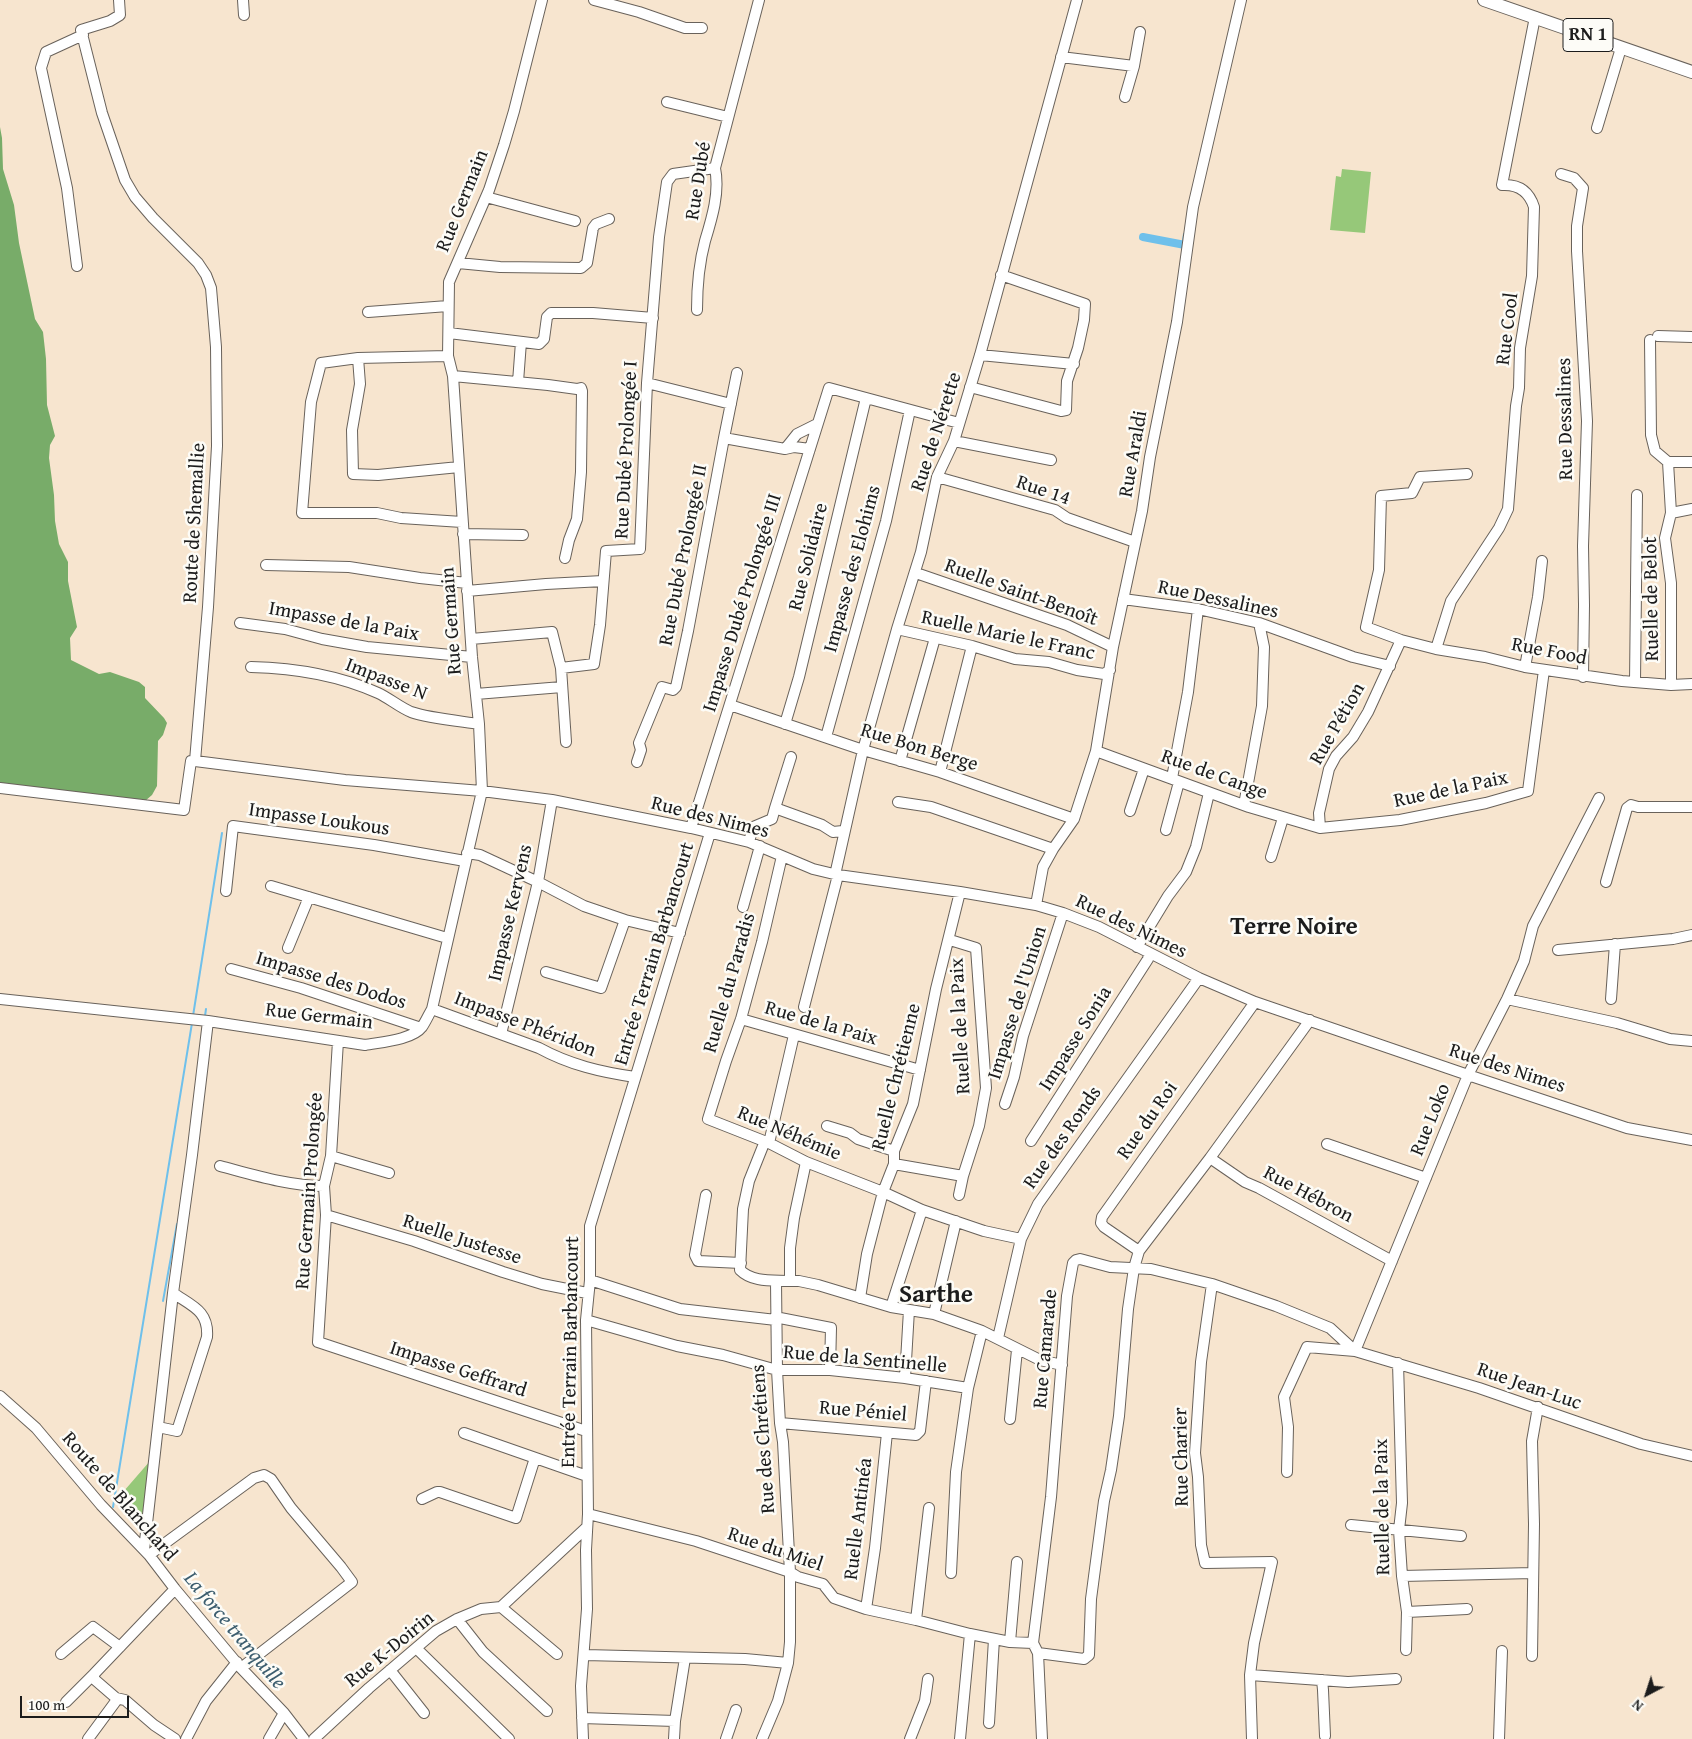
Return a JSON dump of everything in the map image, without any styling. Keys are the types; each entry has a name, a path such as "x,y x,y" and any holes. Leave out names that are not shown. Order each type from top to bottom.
{"main road":[{"name":"RN 1","path":"1484,0 1692,72"}],"street":[{"path":"77,266 67,188 41,68 46,52 120,15 119,0"},
{"path":"243,0 244,15"},
{"name":"Rue Germain","path":"0,999 205,1021 365,1045 390,1041 413,1034 421,1028 432,1009 482,791 479,724 472,657 453,376 448,356 449,282 486,196 514,111 542,0"},
{"path":"594,0 639,12 685,28 702,28"},
{"name":"Rue Dubé","path":"697,310 697,282 705,241 711,226 717,179 715,168 759,0"},
{"name":"Rue de Nérette","path":"804,1007 836,875 863,750 897,629 916,573 938,477 954,441 980,355 1077,0"},
{"name":"Rue Araldi","path":"1036,905 1044,867 1053,849 1074,819 1096,751 1113,647 1135,542 1176,322 1193,207 1241,0"},
{"name":"Rue Cool","path":"1436,649 1451,602 1499,528 1508,509 1519,388 1520,348 1532,276 1534,207 1523,190 1514,184 1502,185 1534,17"},
{"path":"1126,97 1140,32"},
{"name":"Route de Shemallie","path":"0,788 184,810 192,761 196,762 218,446 216,347 211,288 206,275 198,263 153,218 125,180 102,113 82,33"},
{"path":"1597,128 1621,48"},
{"path":"1061,57 1134,66"},
{"path":"667,102 728,117"},
{"name":"Rue Dubé Prolongée I","path":"561,668 594,664 600,625 606,551 640,550 647,383 658,238 662,211 670,177 673,174 686,174 715,168"},
{"name":"Rue Dessalines","path":"1561,174 1574,178 1582,188 1577,226 1577,251 1587,421 1583,546 1583,677"},
{"path":"486,196 575,221"},
{"path":"458,263 500,267 582,268 587,263 593,228 596,224 609,219"},
{"path":"970,387 1065,411 1067,381 1074,364 1084,320 1085,304 1001,274"},
{"path":"368,312 448,306"},
{"path":"449,333 539,344 544,339 547,317 552,313 592,313 653,318"},
{"path":"1692,337 1654,338 1651,435 1655,451 1668,462 1692,462"},
{"path":"518,382 521,342"},
{"path":"980,355 1074,364"},
{"path":"448,356 358,358 320,363 311,402 302,513 377,512 401,518 462,522"},
{"path":"358,358 360,384 352,430 353,474 378,475 458,467"},
{"path":"737,374 724,438 785,450 794,447 810,449"},
{"path":"453,376 581,388 581,472 576,520 565,558"},
{"path":"647,383 731,404"},
{"name":"Impasse Dubé Prolongée III","path":"691,828 829,388 866,398"},
{"path":"866,398 959,423"},
{"name":"Rue Solidaire","path":"785,724 799,677 866,398"},
{"name":"Impasse des Elohims","path":"826,737 886,520 910,410"},
{"path":"785,450 797,434 817,424"},
{"name":"Rue Dubé Prolongée II","path":"637,762 641,750 639,743 662,687 674,690 676,688 724,438"},
{"path":"954,441 1051,460"},
{"name":"Ruelle de Belot","path":"1668,462 1671,513 1665,538 1670,583 1670,685"},
{"name":"Rue Food","path":"1467,474 1420,477 1412,493 1381,496 1378,570 1366,627 1401,640 1436,649 1485,657 1524,667 1583,677 1670,685 1692,684"},
{"name":"Rue 14","path":"938,477 1055,510 1068,518 1135,542"},
{"path":"1635,682 1637,494"},
{"name":"Ruelle de Belot","path":"1671,513 1692,509"},
{"path":"463,534 523,535"},
{"path":"1524,667 1538,597 1542,561"},
{"path":"266,565 349,567 467,587 603,581"},
{"name":"Ruelle Saint-Benoît","path":"916,573 1067,626 1113,647"},
{"name":"Rue Dessalines","path":"1123,599 1198,609 1259,623 1353,657 1390,666"},
{"path":"1166,830 1176,780 1198,609"},
{"name":"Impasse de la Paix","path":"240,623 286,629 322,639 368,648 472,657"},
{"path":"1244,805 1262,706 1264,646 1259,623"},
{"name":"Ruelle Marie le Franc","path":"897,629 972,646 1015,659 1049,662 1077,670 1104,674 1110,670"},
{"path":"471,639 552,632 561,668 566,742"},
{"path":"900,761 935,638"},
{"name":"Rue Pétion","path":"1320,828 1319,813 1329,769 1336,756 1353,737 1368,712 1401,640"},
{"path":"940,772 972,646"},
{"name":"Impasse N","path":"251,667 285,668 322,675 380,694 413,713 479,724"},
{"name":"Rue de la Paix","path":"1320,828 1400,820 1486,803 1528,791 1544,670"},
{"path":"476,694 562,687"},
{"name":"Rue Bon Berge","path":"730,705 863,750 940,772 1074,819"},
{"name":"Rue de Cange","path":"1096,751 1209,793 1283,818 1320,828"},
{"path":"749,842 753,827 772,819 791,757"},
{"path":"196,762 345,780 482,791"},
{"path":"1130,811 1144,769"},
{"name":"Rue des Nimes","path":"482,791 552,800 691,828 749,842 814,869 836,875 960,892 1036,905 1099,927 1148,954 1255,1002 1627,1128 1692,1140"},
{"path":"1137,947 1168,896 1186,872 1196,847 1209,793"},
{"name":"Rue Loko","path":"1355,1351 1468,1075 1524,961 1534,926 1599,798"},
{"name":"Impasse Kervens","path":"501,1034 538,882 552,800"},
{"path":"898,802 931,807 1053,849"},
{"path":"1606,882 1627,808 1631,805 1692,808"},
{"path":"775,808 822,825 833,832 844,831"},
{"path":"1271,857 1283,818"},
{"name":"Impasse Loukous","path":"226,891 234,821 374,845 466,857 480,855 584,906 625,920 680,933"},
{"name":"Entrée Terrain Barbancourt","path":"583,1739 581,1686 585,1655 587,1609 586,1320 587,1294 590,1280 590,1226 710,833"},
{"path":"743,907 760,846"},
{"name":"Ruelle du Paradis","path":"708,1119 726,1061 742,1019 782,856"},
{"path":"271,886 448,938"},
{"name":"Ruelle Chrétienne","path":"860,1298 867,1254 883,1192 894,1164 894,1151 913,1104 936,990 950,940 960,892"},
{"path":"288,948 309,897"},
{"name":"Impasse de l'Union","path":"1005,1104 1024,1036 1063,913"},
{"path":"546,972 601,988 625,920"},
{"path":"1558,950 1673,939 1692,935"},
{"name":"Ruelle de la Paix","path":"950,940 976,948 984,1050 986,1088 979,1126 963,1176"},
{"path":"1611,999 1615,944"},
{"name":"Impasse Sonia","path":"1031,1142 1104,1031 1114,1010 1148,959 1148,954"},
{"name":"Impasse des Dodos","path":"231,969 301,988 421,1028"},
{"name":"Rue des Ronds","path":"998,1338 1021,1239 1044,1193 1198,978"},
{"path":"1507,999 1617,1023 1670,1039 1692,1041"},
{"name":"Rue du Roi","path":"1139,1251 1104,1227 1101,1222 1102,1217 1255,1002"},
{"name":"Impasse Phéridon","path":"432,1009 598,1071 635,1077"},
{"name":"Rue de la Paix","path":"742,1019 920,1070"},
{"path":"1134,1268 1139,1251 1210,1158 1310,1020"},
{"path":"146,1552 173,1292 192,1155 205,1021"},
{"path":"794,1035 767,1142 749,1181 744,1209 740,1270 745,1275 776,1282 799,1280 891,1307 934,1314 982,1331 1040,1360 1062,1365"},
{"name":"Rue Germain Prolongée","path":"318,1342 326,1215 324,1186 330,1156 338,1042"},
{"name":"Rue Néhémie","path":"708,1119 767,1142 806,1162 883,1192 922,1210 984,1231 1021,1239"},
{"path":"827,1126 850,1132 858,1139 894,1151"},
{"path":"1327,1144 1426,1178"},
{"path":"330,1156 389,1173"},
{"name":"Rue Hébron","path":"1210,1158 1245,1182 1392,1261"},
{"path":"790,1281 790,1248 794,1218 806,1162"},
{"path":"894,1164 963,1176 959,1195"},
{"path":"220,1166 271,1179 324,1186"},
{"path":"706,1195 696,1255 698,1261 741,1263"},
{"path":"891,1307 922,1210"},
{"name":"Ruelle Justesse","path":"326,1215 414,1241 526,1280 587,1294"},
{"path":"934,1314 956,1221"},
{"name":"Rue Camarade","path":"1042,1739 1035,1648 1052,1497 1067,1296 1072,1263 1080,1259 1110,1267 1151,1268 1212,1284 1276,1306 1330,1328 1355,1351"},
{"name":"Rue du Miel","path":"588,1514 696,1541 790,1572 798,1577 823,1584 834,1598 866,1609 970,1634 1084,1658 1090,1655 1091,1599 1104,1501 1111,1470 1119,1416 1128,1309 1134,1268"},
{"path":"590,1280 680,1309 776,1318 831,1328 830,1370"},
{"name":"Rue des Chrétiens","path":"762,1739 778,1701 788,1663 790,1572 777,1370 776,1282"},
{"name":"Rue Charier","path":"1212,1284 1201,1362 1195,1453 1198,1477 1200,1546 1205,1563 1272,1562 1254,1643 1250,1675"},
{"path":"158,1427 177,1431 207,1337 208,1326 206,1319 173,1292"},
{"path":"905,1378 909,1310"},
{"name":"Rue de la Sentinelle","path":"586,1320 677,1346 723,1355 777,1370 830,1370 905,1378 968,1388"},
{"path":"952,1573 956,1472 968,1388 982,1331"},
{"name":"Impasse Geffrard","path":"318,1342 586,1431"},
{"name":"Rue Jean-Luc","path":"1288,1472 1288,1427 1284,1396 1307,1347 1355,1351 1398,1363 1538,1408 1641,1444 1692,1456"},
{"path":"1010,1419 1017,1350"},
{"name":"Ruelle de la Paix","path":"1398,1363 1402,1503 1399,1530 1407,1612 1406,1650"},
{"name":"Rue Péniel","path":"780,1423 916,1435 919,1433 926,1382"},
{"name":"Route de Blanchard","path":"0,1396 36,1428 101,1505 146,1552 239,1665 284,1712 304,1739"},
{"path":"1532,1656 1532,1441 1538,1408"},
{"path":"464,1433 587,1476"},
{"name":"Ruelle Antinéa","path":"866,1609 874,1557 887,1433"},
{"path":"422,1499 440,1492 516,1518 535,1458"},
{"path":"146,1552 254,1478 264,1475 271,1479 312,1535 342,1567 352,1582 351,1585 239,1665 206,1701 186,1739"},
{"path":"916,1620 929,1508"},
{"path":"1351,1526 1461,1536"},
{"path":"556,1654 501,1607 586,1528"},
{"path":"1010,1642 1017,1562"},
{"path":"1402,1576 1533,1573"},
{"path":"66,1702 175,1589"},
{"name":"Rue K-Doirin","path":"314,1739 436,1631 457,1619 481,1609 501,1607"},
{"path":"1407,1612 1467,1609"},
{"path":"457,1619 483,1652 547,1711"},
{"path":"61,1654 93,1627 120,1647"},
{"path":"960,1739 970,1634"},
{"path":"989,1723 994,1639"},
{"path":"416,1648 509,1739"},
{"path":"1499,1739 1502,1651"},
{"path":"585,1655 745,1659 788,1663"},
{"path":"674,1739 685,1658"},
{"path":"390,1670 424,1713"},
{"path":"94,1674 94,1679 116,1698 125,1700 154,1725 176,1739"},
{"path":"1252,1739 1250,1675 1348,1682 1396,1679"},
{"path":"910,1739 924,1701 928,1679"},
{"path":"1322,1680 1325,1736"},
{"path":"88,1739 114,1704 116,1698"},
{"path":"726,1739 736,1710"},
{"path":"268,1739 284,1712"},
{"path":"582,1718 675,1721"}],"green space":[{"path":"0,127 3,169 14,205 19,243 35,319 43,332 46,359 47,405 55,436 50,445 49,458 55,521 59,544 68,562 68,581 77,627 70,638 71,660 99,674 110,672 139,682 145,687 145,698 167,723 163,735 158,741 157,786 152,795 145,801 0,783"},
{"path":"1342,169 1371,172 1365,233 1330,230 1336,176 1341,177"},
{"path":"150,1461 141,1529 120,1508 117,1504 117,1499"}],"waterway":[{"path":"1183,241 1184,234"},
{"path":"1143,237 1185,245"},
{"path":"193,1016 222,833"},
{"path":"205,1016 206,1009"},
{"path":"113,1507 192,1023"},
{"path":"163,1301 177,1224"}],"district":[{"name":"Terre Noire","path":"1294,928"},
{"name":"Sarthe","path":"936,1296"}],"water label":[{"name":"La force tranquille","path":"234,1631"}]}
